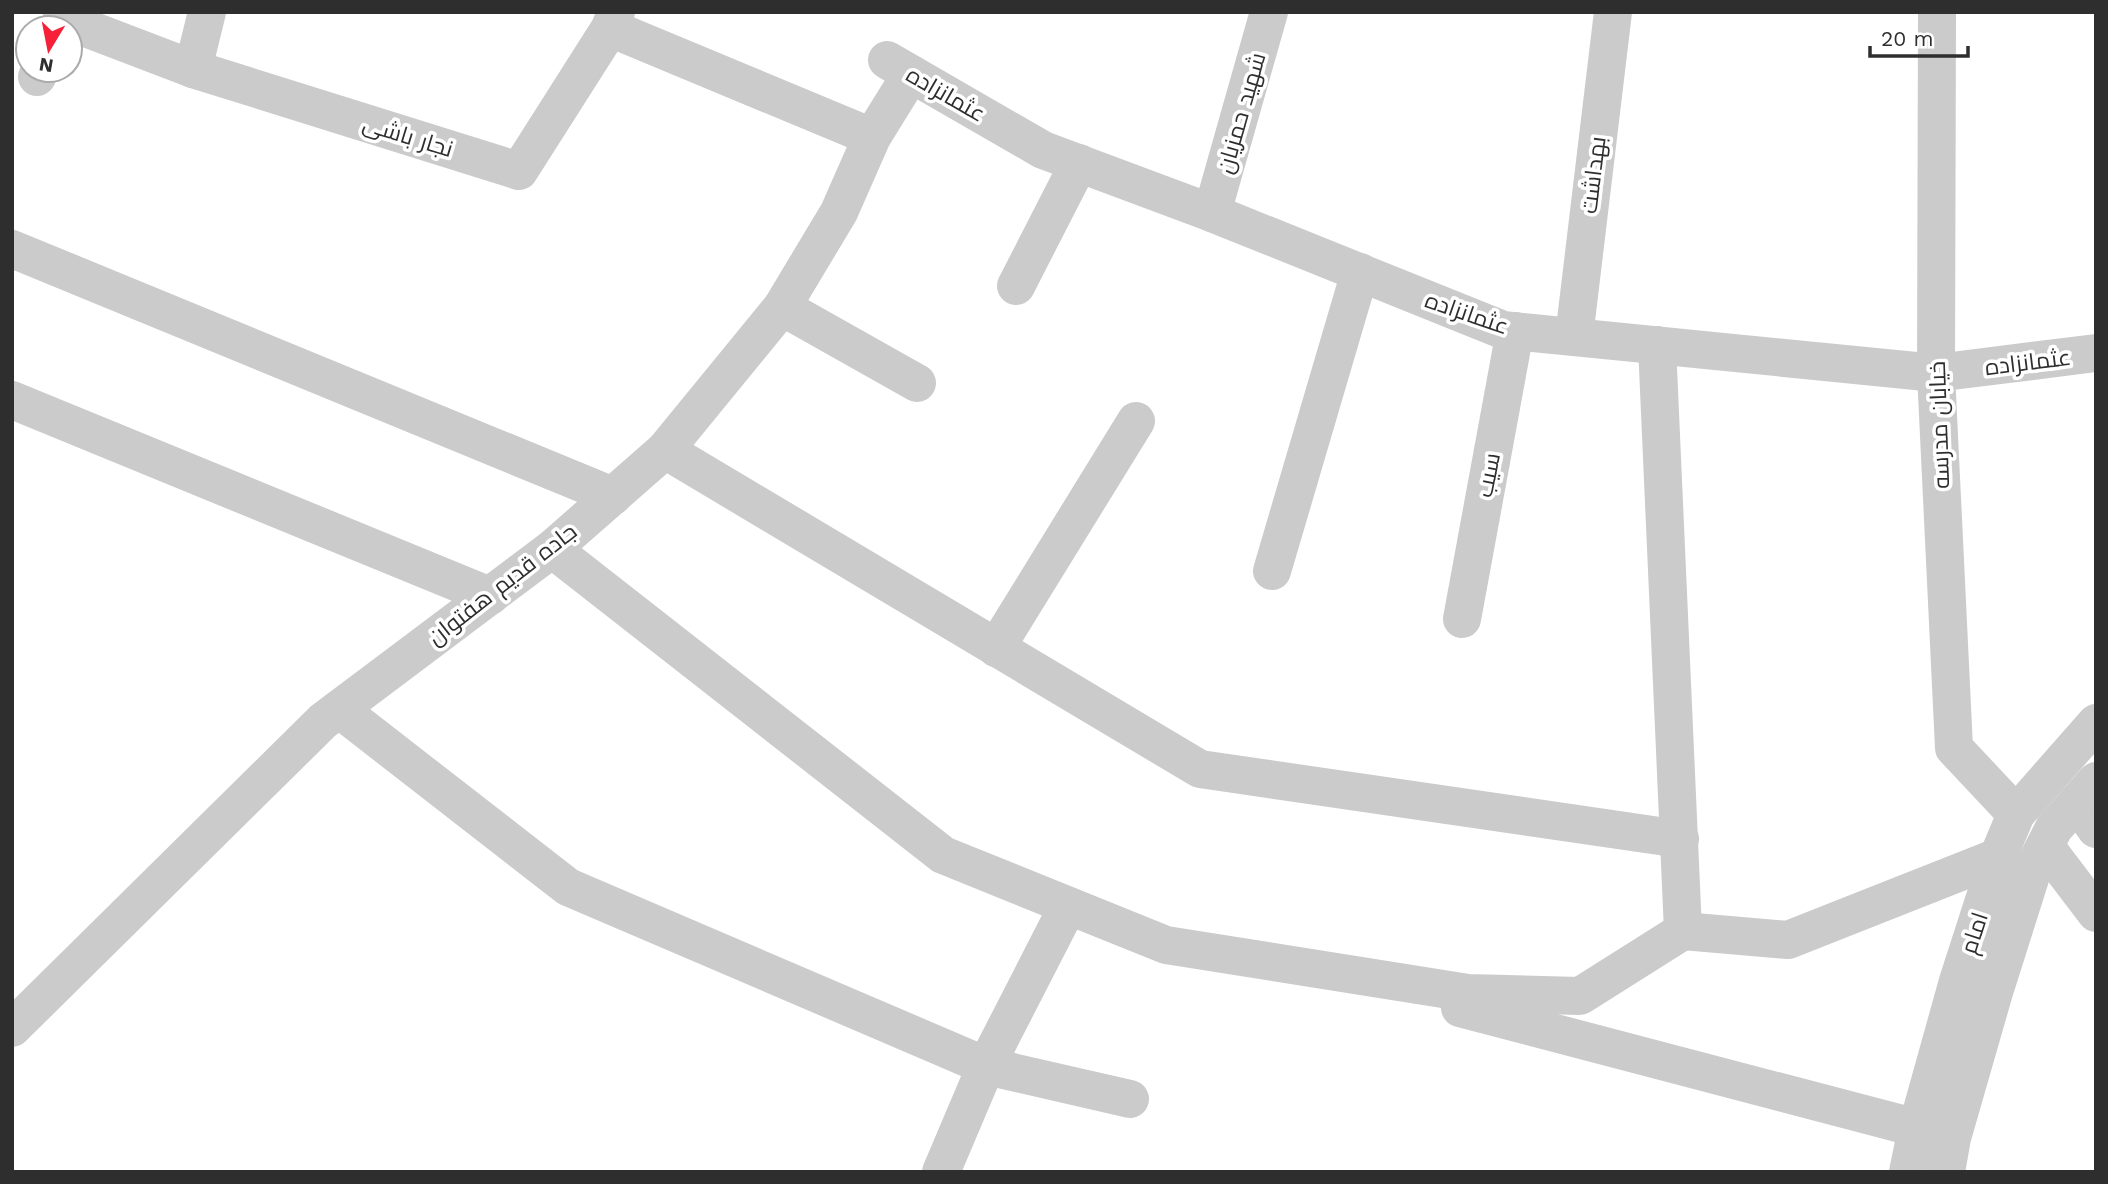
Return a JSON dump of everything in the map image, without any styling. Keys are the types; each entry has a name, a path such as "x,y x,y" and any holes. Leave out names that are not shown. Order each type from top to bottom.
{"street":[{"path":"84,27 193,69 207,12"},
{"name":"شهید حمزیان","path":"1212,213 1269,12"},
{"name":"بهداشت","path":"1574,337 1613,12"},
{"name":"خیابان مدرسه","path":"1937,12 1936,373 1954,748 2016,814"},
{"path":"613,20 872,137"},
{"name":"نجار باشی","path":"193,69 519,171 613,20"},
{"name":"عثمانزاده","path":"899,67 1043,150 1212,213 1503,330 1936,373 2096,353"},
{"name":"جاده قدیم هفتوان","path":"12,1028 323,721 552,549 665,450 782,307 839,212 899,67"},
{"path":"1016,286 1079,163"},
{"path":"12,249 613,495"},
{"path":"1272,571 1360,272"},
{"path":"782,307 917,383"},
{"name":"سیب","path":"1462,618 1515,331"},
{"path":"1657,345 1683,931"},
{"path":"12,400 490,596"},
{"path":"996,648 1136,421"},
{"path":"665,450 1200,769 1680,839"},
{"path":"552,549 943,855 1166,945 1468,993 1580,996 1683,931 1788,940 1998,857"},
{"path":"339,709 568,887 986,1066 1130,1099"},
{"name":"امام","path":"1908,1172 1917,1128 1958,981 1998,857 2016,814 2096,723"},
{"name":"امام","path":"1946,1172 1952,1138 2033,869 2054,828 2090,804"},
{"path":"2045,846 2096,913"},
{"path":"941,1172 986,1066 1068,906"},
{"path":"1306,967 1917,1128"}]}
